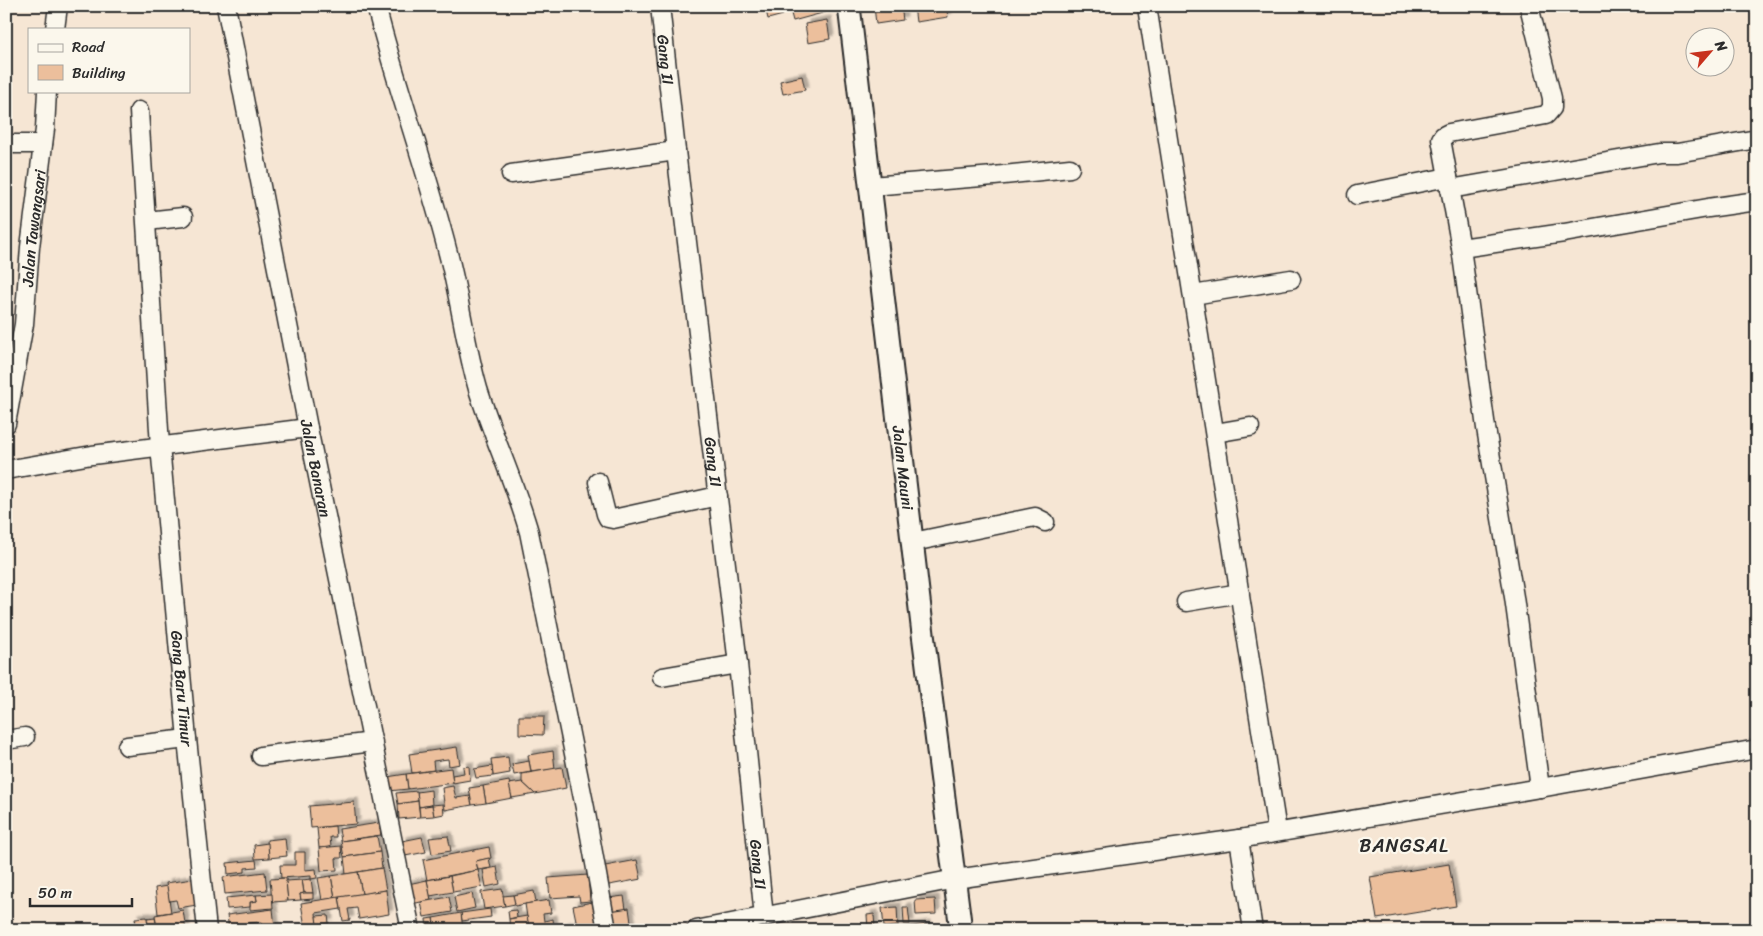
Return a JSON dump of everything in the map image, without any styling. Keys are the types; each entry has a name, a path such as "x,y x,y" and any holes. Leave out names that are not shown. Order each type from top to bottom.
{"main road":[{"name":"Jalan Mauni","path":"849,6 923,634 962,930"}],"street":[{"path":"55,28 58,6"},
{"name":"Jalan Banaran","path":"226,6 308,428 410,930"},
{"path":"376,6 389,58 449,254 479,392 516,490 529,532 585,808 607,930"},
{"name":"Gang II","path":"660,6 738,664 764,917"},
{"path":"1147,6 1277,831"},
{"path":"1529,6 1552,98 1552,108 1546,114 1449,133 1441,139 1461,248 1486,428 1514,597 1540,788"},
{"name":"Jalan Tawangsari","path":"6,424 24,324 30,247 44,144 47,92"},
{"name":"Gang Baru Timur","path":"139,110 160,446 186,739 207,930"},
{"path":"1357,195 1659,153 1677,153 1757,139"},
{"path":"6,144 44,144"},
{"path":"511,174 676,152"},
{"path":"871,186 1070,168"},
{"path":"1461,248 1757,201"},
{"path":"147,221 183,216"},
{"path":"1193,294 1291,279"},
{"path":"1215,433 1250,427"},
{"path":"6,470 92,455 308,428"},
{"path":"598,482 606,514 608,518 612,519 718,496"},
{"path":"913,542 1035,517 1045,522"},
{"path":"1186,602 1240,593"},
{"path":"662,676 738,664"},
{"path":"6,740 25,737"},
{"path":"127,746 186,739"},
{"path":"260,756 373,742"},
{"path":"696,930 955,879 1239,839 1757,749"},
{"path":"1239,839 1253,930"}],"building":[{"path":"765,6 781,6 783,15 768,19"},
{"path":"789,6 825,6 826,12 793,21"},
{"path":"874,6 901,6 903,20 876,24"},
{"path":"914,6 946,6 948,17 916,22"},
{"path":"827,20 830,39 808,43 805,24"},
{"path":"802,76 805,90 783,94 780,81"},
{"path":"519,716 544,716 543,735 519,734"},
{"path":"457,747 460,764 449,766 448,759 433,761 434,770 412,773 409,754"},
{"path":"553,751 555,769 531,772 528,755"},
{"path":"508,757 510,773 493,776 491,759"},
{"path":"529,761 531,772 514,775 512,764"},
{"path":"469,766 470,780 453,783 452,775 464,773 463,767"},
{"path":"492,766 493,776 476,778 474,769"},
{"path":"562,767 566,788 535,794 522,782 522,774"},
{"path":"451,768 453,783 408,789 406,774"},
{"path":"406,774 408,789 389,791 387,777"},
{"path":"509,781 512,798 486,803 483,786"},
{"path":"522,782 535,794 512,798 509,784"},
{"path":"453,786 456,798 470,796 472,805 445,810 442,788"},
{"path":"483,786 486,803 472,805 469,788"},
{"path":"431,790 432,805 419,807 417,792"},
{"path":"417,791 418,801 398,804 396,793"},
{"path":"418,801 420,817 399,819 398,804"},
{"path":"354,802 356,824 311,828 309,806"},
{"path":"443,804 444,814 434,816 432,805"},
{"path":"432,805 434,816 420,817 419,807"},
{"path":"379,823 381,835 341,841 339,829"},
{"path":"335,826 336,837 330,837 331,847 319,848 317,828"},
{"path":"377,836 380,852 344,857 341,841"},
{"path":"448,836 451,851 432,854 429,838"},
{"path":"422,837 426,852 405,856 402,841"},
{"path":"285,838 287,856 269,858 267,840"},
{"path":"268,843 269,858 255,859 254,845"},
{"path":"341,846 342,858 336,858 337,870 321,871 319,848"},
{"path":"489,847 491,858 476,861 478,870 427,880 423,860"},
{"path":"295,852 305,852 305,870 316,869 317,878 311,879 311,876 281,878 280,865 295,865"},
{"path":"380,852 382,868 346,874 344,857"},
{"path":"489,858 491,868 478,870 476,861"},
{"path":"256,860 257,867 245,868 245,872 228,874 227,863"},
{"path":"637,860 641,879 604,886 600,867"},
{"path":"1449,864 1456,906 1377,919 1370,877"},
{"path":"497,867 500,884 486,887 483,870"},
{"path":"382,868 386,890 362,894 358,872"},
{"path":"478,870 482,887 453,892 450,876"},
{"path":"265,872 267,890 225,894 223,877"},
{"path":"358,872 362,894 335,898 331,876"},
{"path":"588,875 590,901 580,902 579,896 550,898 548,878"},
{"path":"331,876 335,898 322,900 318,878"},
{"path":"450,876 453,892 430,896 427,880"},
{"path":"286,878 288,901 272,902 270,879"},
{"path":"193,879 197,905 178,908 176,900 169,901 166,883"},
{"path":"311,879 313,893 304,893 302,880"},
{"path":"302,880 304,893 300,894 301,900 288,901 286,881"},
{"path":"427,880 431,900 411,904 408,884"},
{"path":"167,886 171,912 158,914 155,888"},
{"path":"502,889 505,906 484,909 481,892"},
{"path":"386,890 389,914 359,919 357,908 348,909 350,920 343,921 339,897"},
{"path":"534,891 536,902 515,906 513,895"},
{"path":"313,893 313,899 301,900 300,894"},
{"path":"472,893 475,908 457,912 454,897"},
{"path":"272,894 273,908 250,910 250,902 257,901 256,895"},
{"path":"256,895 257,901 250,902 250,907 227,909 226,898"},
{"path":"513,895 515,904 505,906 503,896"},
{"path":"624,896 626,909 610,911 608,898"},
{"path":"339,897 341,909 316,913 317,925 305,927 301,903"},
{"path":"449,897 452,912 424,917 421,902"},
{"path":"935,899 936,914 916,915 915,900"},
{"path":"549,900 551,913 543,914 544,921 553,919 554,927 545,928 546,930 529,930 525,904"},
{"path":"592,902 598,930 578,930 573,906"},
{"path":"897,907 898,926 884,927 882,908"},
{"path":"903,907 908,907 910,924 904,924"},
{"path":"629,908 632,930 612,930 610,911"},
{"path":"273,909 275,927 262,929 261,922 249,923 250,930 229,930 227,915"},
{"path":"490,909 491,917 462,921 461,913"},
{"path":"183,910 186,930 157,930 155,915"},
{"path":"516,910 517,917 509,919 508,911"},
{"path":"461,913 463,930 435,930 433,918"},
{"path":"874,914 875,930 868,930 867,915"},
{"path":"328,915 329,923 317,925 316,916"},
{"path":"527,916 529,927 510,929 509,919"},
{"path":"147,917 148,923 136,924 135,918"},
{"path":"155,917 157,930 149,930 147,918"},
{"path":"433,918 435,930 427,930 426,919"},
{"path":"148,923 149,930 132,930 131,925"},
{"path":"576,924 578,930 564,930 563,927"},
{"path":"927,924 928,930 891,930 891,929"},
{"path":"298,927 298,930 274,930"},
{"path":"529,927 529,930 510,929"}],"district":[{"name":"BANGSAL","path":"1404,845"}]}
